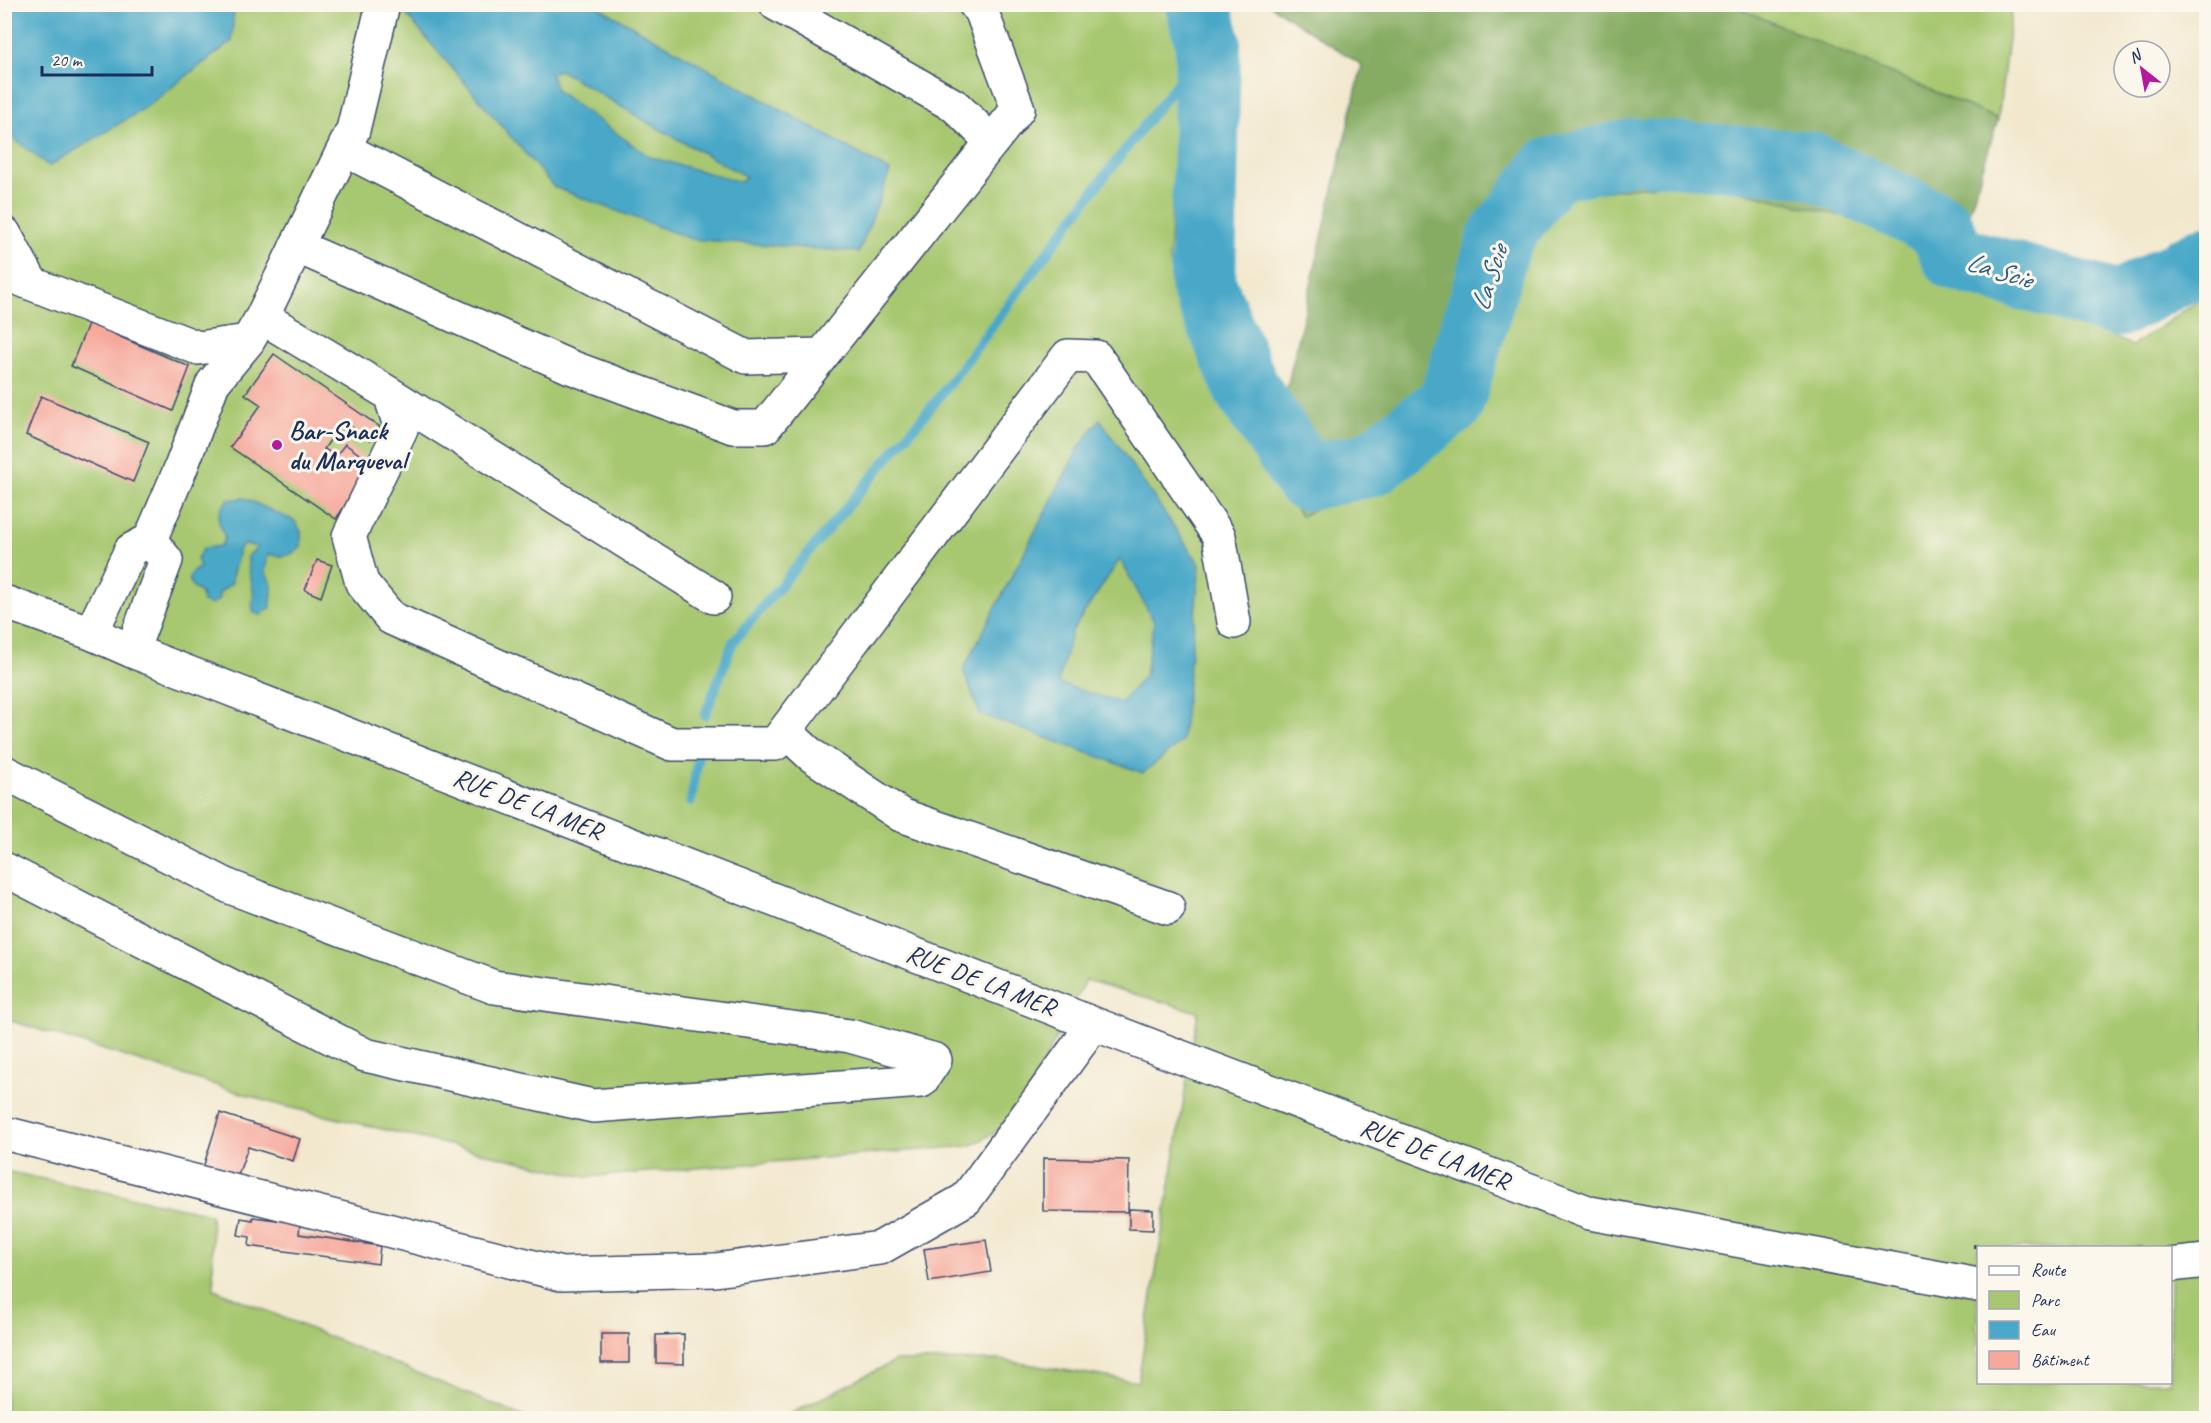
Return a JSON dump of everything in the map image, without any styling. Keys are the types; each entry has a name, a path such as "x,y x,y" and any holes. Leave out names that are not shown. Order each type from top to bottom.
{"street":[{"path":"92,633 131,550 150,540 213,383 255,329 344,149 353,129 383,4"},
{"path":"776,4 955,106 992,142"},
{"path":"296,246 568,366 734,427 765,427 1018,109 981,10 975,4"},
{"path":"344,149 746,357 822,355"},
{"path":"4,233 18,278 198,348 255,329 390,394 714,597"},
{"path":"390,394 401,429 349,536 362,583 391,618 672,744 775,744 1068,356 1096,357 1219,536 1234,622"},
{"path":"132,651 166,560 150,540"},
{"name":"RUE DE LA MER","path":"4,603 92,633 132,651 1094,1024 1590,1213 1977,1285"},
{"path":"785,731 811,755 901,815 1168,908"},
{"path":"4,772 230,887 494,987 850,1036 936,1060 921,1081 593,1106 365,1055 4,869"},
{"path":"4,1133 561,1274 716,1270 880,1248 966,1199 1094,1024"},
{"path":"2172,1265 2206,1261"}],"green space":[{"path":"4,5 1183,5 1169,260 1268,469 1301,515 1428,457 1552,198 1695,180 1896,229 2132,346 2206,296 2206,1418 782,1418 895,1361 1001,1360 1138,1382 1198,1012 1086,980 1013,1123 970,1146 586,1177 276,1104 5,1019"},
{"path":"1270,5 1731,5 1998,119 1955,258 1896,229 1695,180 1552,198 1428,458 1301,516 1268,469 1362,65"},
{"path":"1731,5 2012,5 1998,119"},
{"path":"5,1171 211,1214 214,1289 526,1418 5,1418"}],"water":[{"path":"4,5 234,5 232,41 142,110 49,166 5,132"},
{"path":"398,5 595,5 890,171 859,252 691,239 554,187","holes":["560,70 652,125 747,177 740,182 650,157 557,91 550,73"]},
{"path":"1100,419 1200,565 1182,741 1143,773 980,714 963,670 1078,449","holes":["1120,559 1154,622 1145,675 1121,703 1058,683 1072,631"]},
{"path":"244,498 295,521 301,532 301,546 294,552 282,556 268,554 265,571 272,586 271,607 261,615 254,613 253,609 248,561 248,556 258,547 244,544 238,550 232,583 219,593 219,600 210,605 202,601 201,593 193,588 189,579 193,571 200,568 197,558 204,548 221,546 225,537 220,526 221,509 228,500"}],"building":[{"path":"94,309 121,321 116,335 190,367 173,411 71,366"},
{"path":"274,354 380,427 370,440 343,421 324,449 336,456 345,444 373,464 336,519 230,447 261,405 245,394"},
{"path":"41,396 149,442 133,482 26,435"},
{"path":"317,560 332,565 321,597 305,590"},
{"path":"220,1113 300,1139 293,1161 248,1147 236,1181 202,1171"},
{"path":"1043,1158 1129,1160 1128,1212 1043,1211"},
{"path":"1129,1209 1153,1210 1153,1230 1129,1229"},
{"path":"253,1217 300,1223 299,1234 380,1246 378,1264 249,1246 250,1237 238,1235 241,1218 253,1220"},
{"path":"986,1240 991,1272 929,1282 924,1249"},
{"path":"601,1334 629,1334 629,1363 601,1363"},
{"path":"684,1334 684,1364 656,1363 656,1335"}],"waterway":[{"name":"La Scie","path":"1198,4 1208,43 1203,284 1247,389 1306,478 1371,464 1451,403 1500,238 1551,170 1635,151 1809,164 1940,226 1955,258 2118,304 2206,259"},
{"path":"705,715 733,642 937,400 1104,177 1208,43"},
{"path":"691,801 698,758"}],"place":[{"name":"Bar-Snack du Marqueval","path":"277,445"}]}
